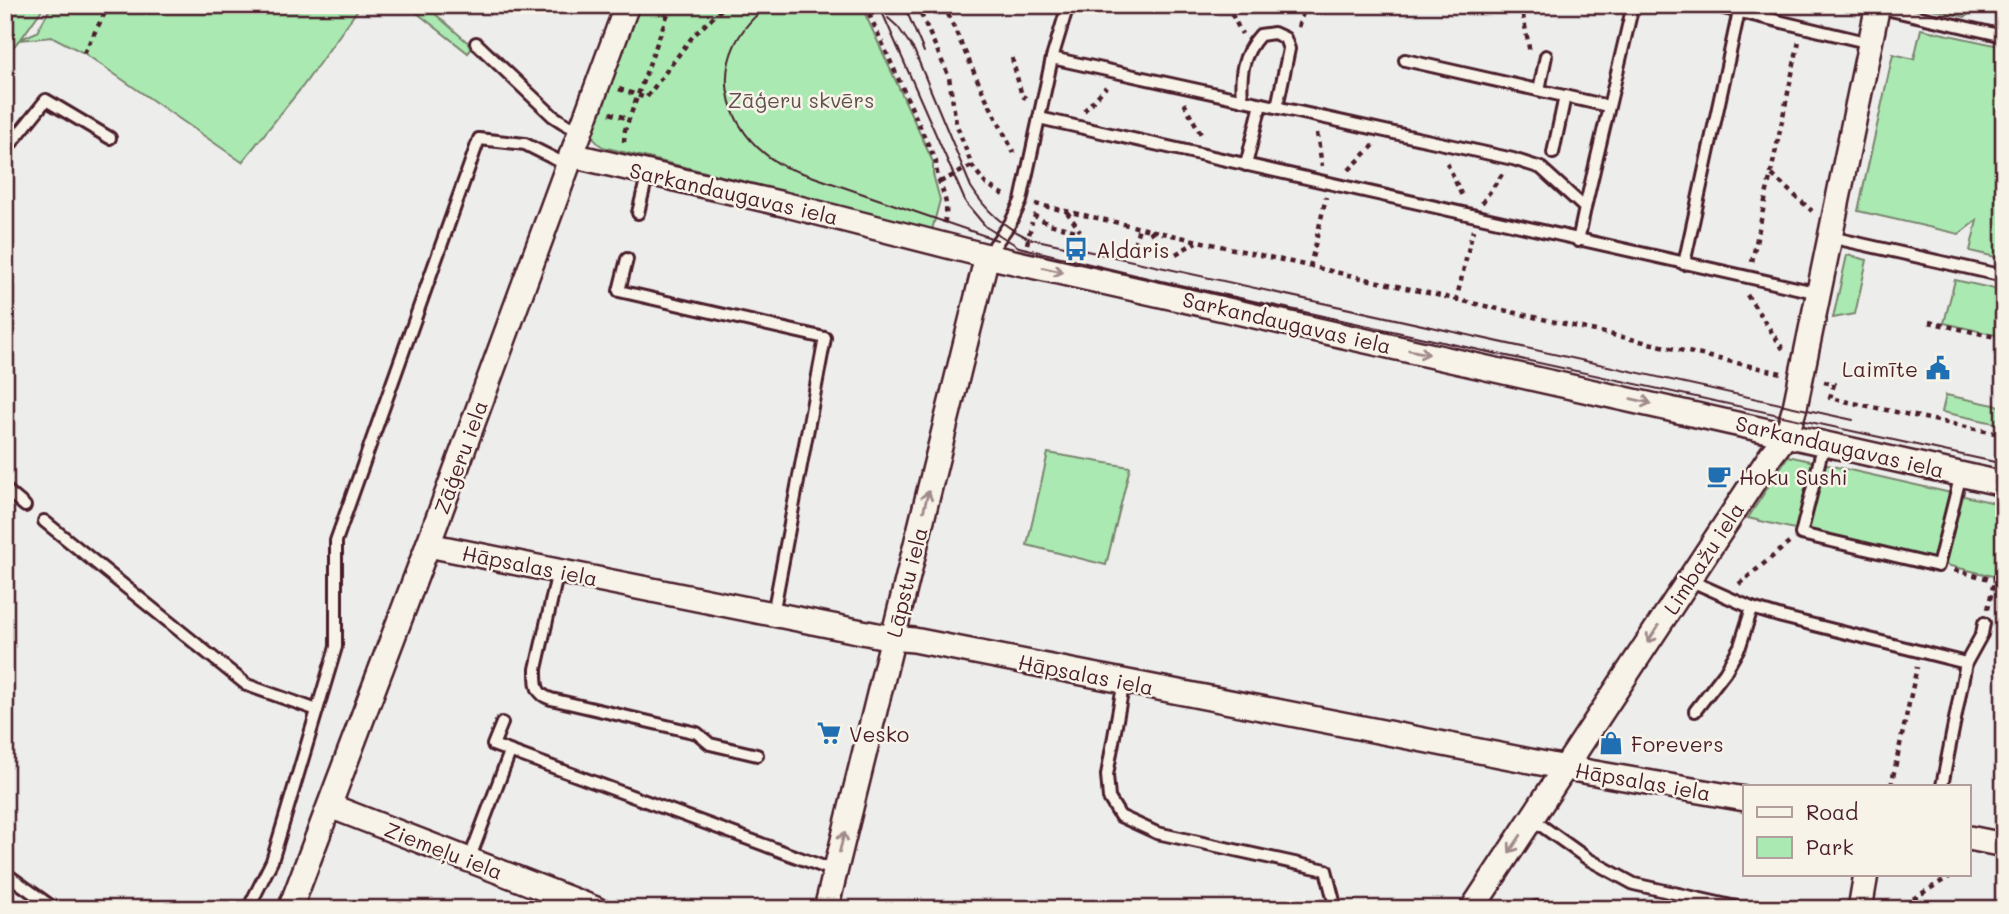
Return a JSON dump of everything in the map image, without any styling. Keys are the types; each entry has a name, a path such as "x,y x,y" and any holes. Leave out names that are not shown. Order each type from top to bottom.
{"street":[{"name":"Zāģeru iela","path":"290,909 428,545 627,5"},
{"name":"Limbažu iela","path":"1472,909 1763,466 1787,434 1795,368 1819,293 1878,6"},
{"name":"Sarkandaugavas iela","path":"569,160 648,172 987,256 2004,484"},
{"name":"Lāpstu iela","path":"826,909 987,256"},
{"name":"Hāpsalas iela","path":"428,545 772,615 914,640 1566,768 1743,799"},
{"name":"Ziemeļu iela","path":"330,806 596,909"},
{"path":"1970,838 2004,845"},
{"path":"1860,909 1866,876"}],"lane":[{"path":"987,256 1011,222 1021,201 1052,58 1068,5"},
{"path":"1578,241 1633,5"},
{"path":"1711,5 1870,43"},
{"path":"1878,6 2004,36"},
{"path":"1684,264 1739,11"},
{"path":"1242,100 1240,78 1248,47 1260,34 1274,33 1285,38 1289,49 1277,107"},
{"path":"476,43 553,116 580,130"},
{"path":"1534,88 1546,56"},
{"path":"1052,58 1513,159 1541,168 1585,208"},
{"path":"1405,60 1608,106"},
{"path":"1553,153 1565,96"},
{"path":"5,151 46,100 110,138"},
{"path":"1246,165 1261,104"},
{"path":"1040,113 1072,125 1213,158 1330,180 1478,213 1578,241 1819,293"},
{"path":"248,909 272,861 336,647 335,541 479,139 525,144 569,160"},
{"path":"638,213 648,172"},
{"path":"1830,237 2004,276"},
{"path":"627,259 619,291 825,338 772,615"},
{"path":"1824,443 1801,534 1938,566 1961,474"},
{"path":"5,489 25,506"},
{"path":"44,521 247,685 317,710"},
{"path":"558,571 536,669 536,685 540,694 551,699 697,733 710,744 757,755"},
{"path":"1698,584 1752,608 1782,617 1966,663"},
{"path":"1695,710 1725,672 1740,646 1752,608"},
{"path":"1942,785 1966,663 1982,634 1984,623"},
{"path":"1124,681 1107,775 1109,799 1119,816 1157,833 1326,870 1336,909"},
{"path":"502,723 493,745 835,871"},
{"path":"468,860 510,752"},
{"path":"1532,819 1588,859 1634,884 1745,909"},
{"path":"5,873 55,909"}],"path":[{"path":"84,53 109,5"},
{"path":"624,142 629,119 671,5"},
{"path":"638,95 646,98 693,36 726,5"},
{"path":"865,5 936,162 936,173 948,210 939,244"},
{"path":"917,5 949,77 956,123 972,166 986,184 1002,195 1456,301 1795,368 1834,384 1830,398 2004,435"},
{"path":"944,5 982,90 1016,156"},
{"path":"1227,5 1248,47"},
{"path":"1521,5 1534,88"},
{"path":"1748,278 1802,26"},
{"path":"1012,58 1022,96 1040,113"},
{"path":"1072,125 1118,73"},
{"path":"1175,86 1213,158"},
{"path":"604,111 629,119"},
{"path":"1314,116 1322,173 1330,180"},
{"path":"1330,180 1341,178 1388,131"},
{"path":"1439,142 1465,205"},
{"path":"1456,301 1478,213 1513,159"},
{"path":"940,182 972,166"},
{"path":"1772,174 1818,216"},
{"path":"1310,267 1330,180"},
{"path":"1033,215 1049,224 1080,232 1066,212"},
{"path":"1134,244 1139,228"},
{"path":"1150,230 1162,251"},
{"path":"1176,254 1197,241"},
{"path":"1733,274 1795,368"},
{"path":"1929,322 2004,339"},
{"path":"1725,596 1801,534"},
{"path":"1984,623 1998,563 2004,564"},
{"path":"1938,566 1994,580"},
{"path":"1891,785 1920,651"},
{"path":"1896,909 1952,876"}],"green space":[{"path":"5,5 45,5 21,39 37,32 52,5 361,5 303,86 242,162 84,53 53,37 19,40 5,57"},
{"path":"407,5 425,5 473,47 468,53"},
{"name":"Zāģeru skvērs","path":"638,5 861,5 933,162 933,174 940,200 932,230 599,144 593,135 594,119"},
{"path":"1933,5 1975,5 1973,11 1965,17 1929,8"},
{"path":"1921,29 2004,47 2004,259 1970,251 1977,220 1959,234 1858,211 1893,54 1914,59"},
{"path":"1847,255 1867,260 1855,314 1833,318"},
{"path":"1955,280 2004,291 2004,337 1944,323"},
{"path":"1946,395 2004,407 2004,425 1942,412"},
{"path":"1048,453 1130,467 1106,565 1027,545"},
{"path":"1788,456 2004,505 2004,560 1997,577 1748,518"}],"tram line":[{"path":"769,5 748,24 735,45 728,67 727,90 733,112 745,133 762,152 785,167 997,240"},
{"path":"879,5 966,203 986,227 1019,247 1148,278 2004,464"},
{"path":"904,5 924,52"},
{"path":"888,18 914,50 971,187 996,217 1028,238 1853,420"}],"place":[{"name":"Aldaris","path":"1076,249"},
{"name":"Laimīte","path":"1938,368"},
{"name":"Hoku Sushi","path":"1719,476"},
{"name":"Vesko","path":"829,733"},
{"name":"Forevers","path":"1611,743"}]}
